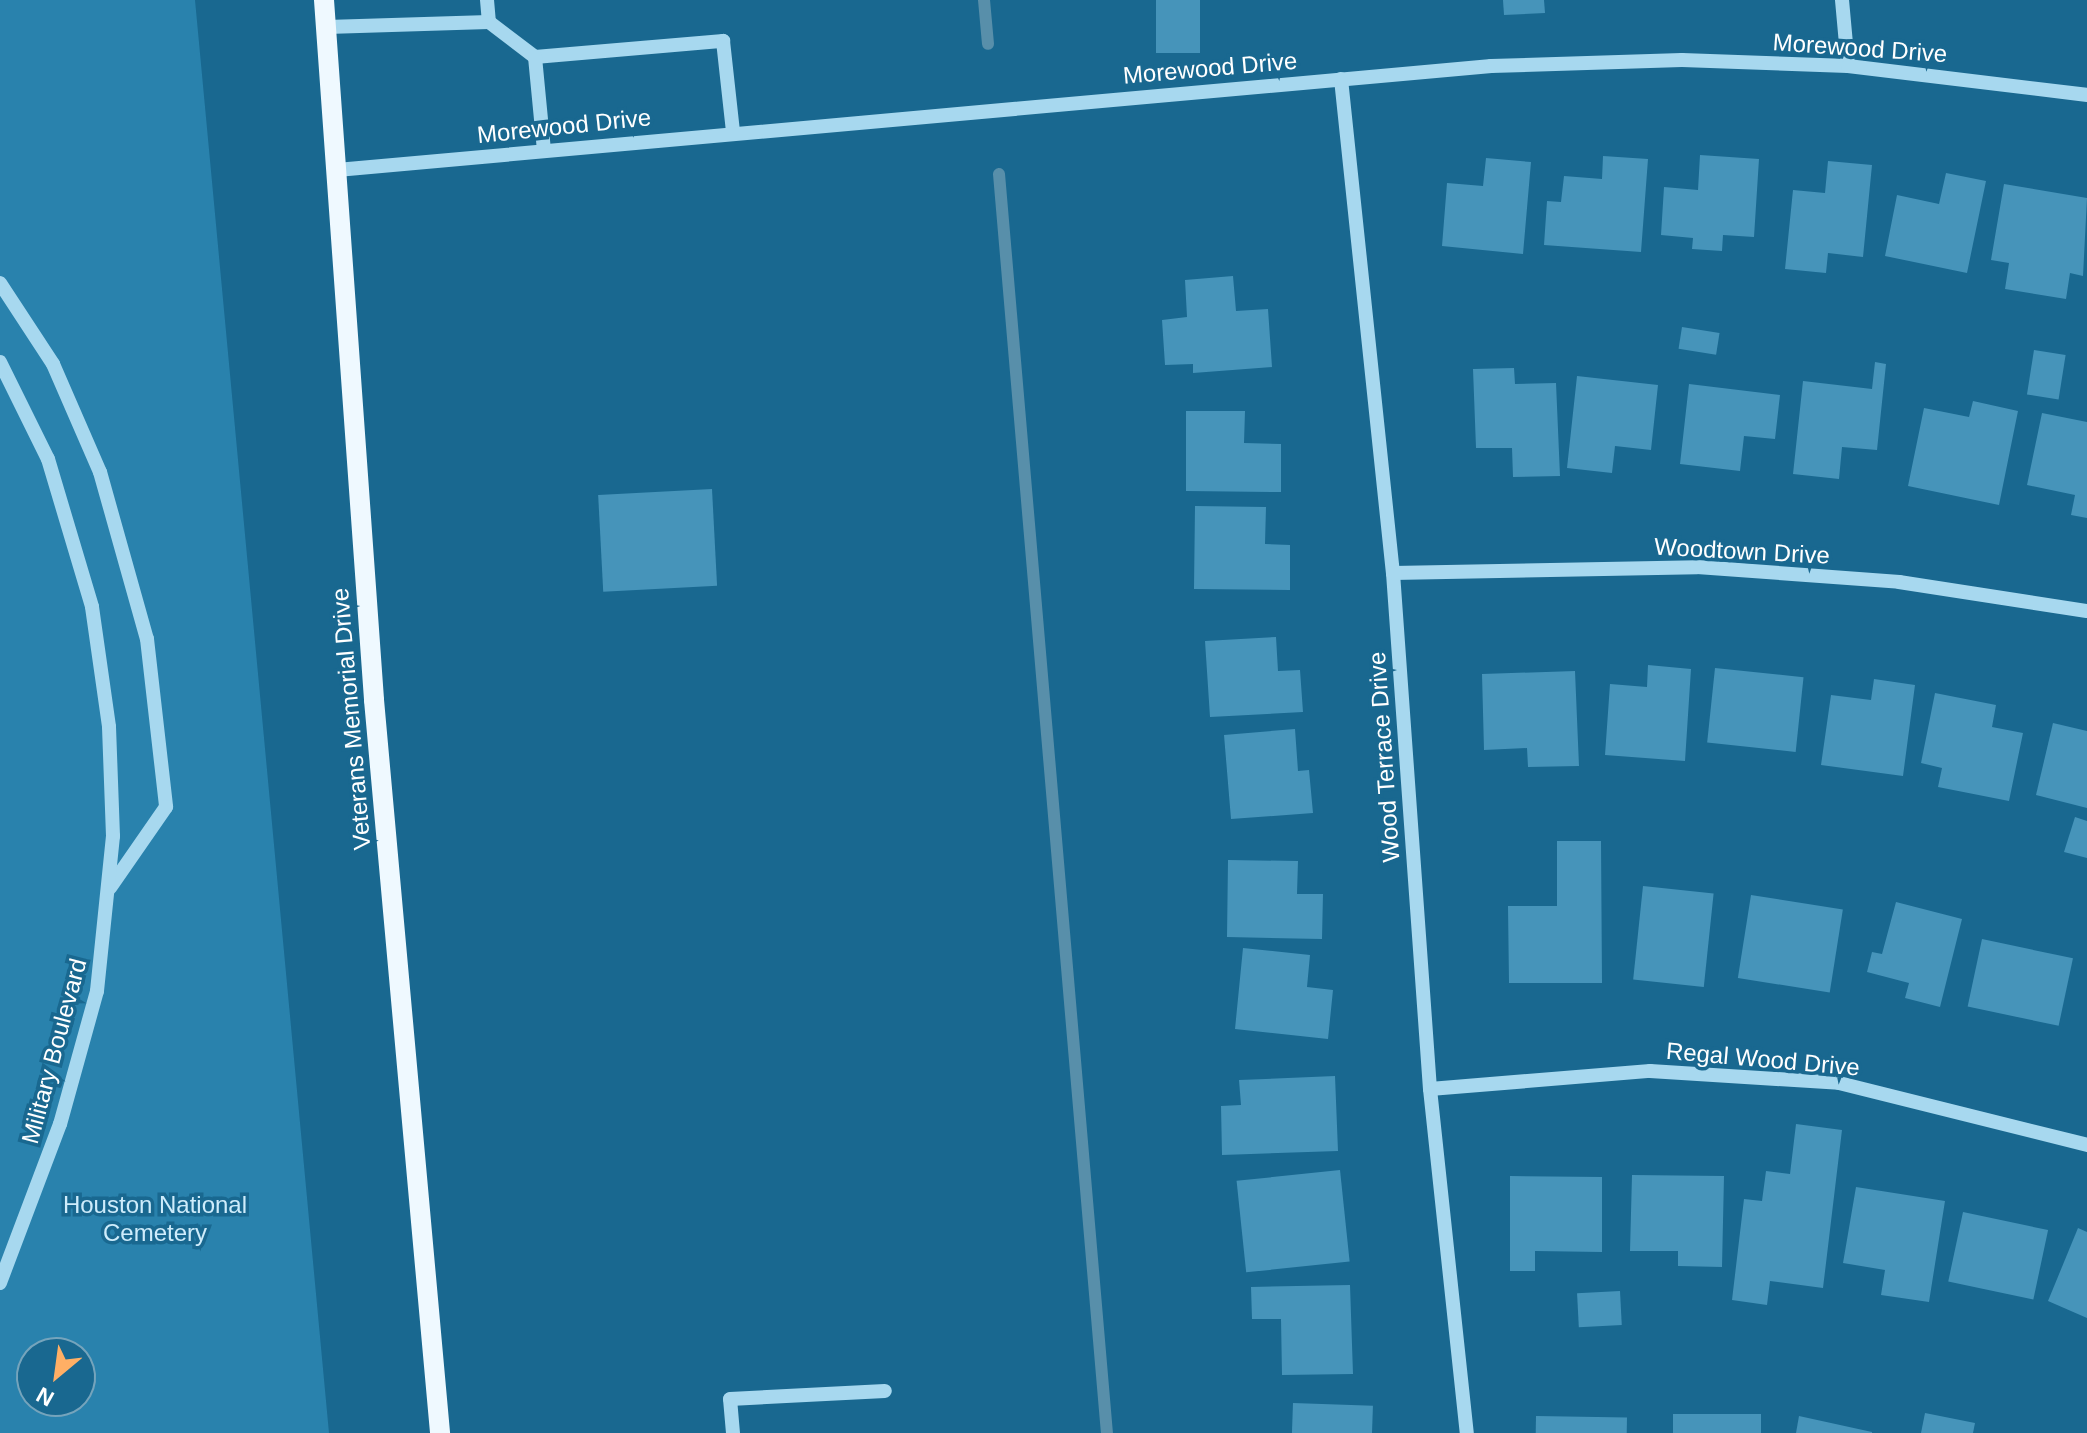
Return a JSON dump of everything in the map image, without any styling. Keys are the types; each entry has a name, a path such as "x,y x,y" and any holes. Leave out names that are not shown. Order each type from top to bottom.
{"main road":[{"name":"Veterans Memorial Drive","path":"324,0 374,700 440,1433"}],"street":[{"path":"487,0 489,22"},
{"path":"1842,0 1848,66"},
{"path":"327,27 489,22 535,57 723,41 733,131"},
{"path":"535,57 544,150"},
{"name":"Morewood Drive","path":"337,170 733,131 1341,79 1682,60 1848,66 2087,95"},
{"name":"Wood Terrace Drive","path":"1341,79 1393,573 1430,1089 1467,1433"},
{"path":"0,283 53,364 100,472 147,639 166,807 110,889"},
{"name":"Military Boulevard","path":"0,362 48,459 92,607 109,727 110,889 97,991 80,1054 0,1283"},
{"name":"Woodtown Drive","path":"1393,573 1697,567 1899,582 2087,611"},
{"name":"Regal Wood Drive","path":"1430,1089 1650,1071 1839,1083 2087,1145"},
{"path":"733,1433 730,1399 885,1391"}],"green space":[{"name":"Houston National Cemetery","path":"0,0 195,0 329,1433 0,1433"}],"building":[{"path":"1156,0 1200,0 1200,53 1156,53"},
{"path":"1503,0 1544,0 1545,13 1504,15"},
{"path":"1700,155 1759,159 1754,237 1723,235 1722,251 1692,249 1693,238 1661,235 1664,187 1698,190"},
{"path":"1603,156 1648,159 1641,252 1544,245 1547,201 1561,202 1564,176 1602,179"},
{"path":"1486,158 1531,162 1523,254 1442,246 1447,183 1483,186"},
{"path":"1828,161 1872,165 1863,257 1828,253 1826,273 1785,269 1793,190 1825,193"},
{"path":"1946,173 1986,181 1967,273 1885,256 1897,195 1939,204"},
{"path":"2004,184 2087,198 2083,276 2070,273 2066,299 2005,289 2009,263 1991,260"},
{"path":"1233,276 1236,311 1268,309 1272,367 1193,373 1193,364 1165,365 1162,320 1187,317 1185,280"},
{"path":"1682,327 1720,333 1716,355 1679,349"},
{"path":"2034,350 2066,355 2059,399 2027,394"},
{"path":"1875,362 1886,364 1877,450 1842,447 1839,479 1793,474 1803,381 1872,389"},
{"path":"1514,368 1515,384 1556,383 1560,476 1513,477 1512,448 1476,448 1473,369"},
{"path":"1577,376 1658,385 1651,450 1615,446 1612,473 1567,468"},
{"path":"1689,384 1780,395 1775,439 1744,436 1740,471 1680,464"},
{"path":"1973,401 2018,411 1999,505 1908,486 1924,408 1969,417"},
{"path":"1186,411 1245,411 1244,443 1281,444 1281,492 1186,491"},
{"path":"2042,413 2087,422 2087,518 2071,515 2075,495 2027,485"},
{"path":"712,489 717,586 603,592 598,495"},
{"path":"1195,506 1266,507 1265,544 1290,545 1290,590 1194,589"},
{"path":"1276,637 1278,671 1300,670 1303,712 1210,717 1205,641"},
{"path":"1648,665 1691,669 1685,761 1605,755 1610,684 1647,687"},
{"path":"1715,668 1804,677 1796,752 1707,743"},
{"path":"1575,671 1579,766 1528,767 1527,748 1484,750 1482,674"},
{"path":"1874,679 1915,685 1903,776 1821,765 1831,695 1871,700"},
{"path":"1935,693 1996,705 1992,727 2023,733 2009,801 1938,787 1942,768 1921,763"},
{"path":"2053,723 2087,731 2087,808 2036,795"},
{"path":"1295,729 1298,771 1309,770 1313,813 1231,819 1224,735"},
{"path":"2075,817 2087,821 2087,858 2064,852"},
{"path":"1557,841 1601,841 1602,983 1509,983 1508,906 1557,906"},
{"path":"1228,860 1298,861 1297,894 1323,894 1322,939 1227,937"},
{"path":"1643,886 1714,893 1704,987 1633,979"},
{"path":"1751,895 1843,910 1830,993 1738,978"},
{"path":"1896,902 1962,919 1940,1007 1905,998 1909,983 1867,972 1872,952 1882,954"},
{"path":"1982,939 2073,958 2059,1026 1968,1006"},
{"path":"1243,948 1310,955 1307,987 1333,990 1328,1039 1235,1029"},
{"path":"1335,1076 1338,1151 1222,1155 1221,1106 1241,1105 1239,1080"},
{"path":"1796,1124 1842,1130 1823,1288 1770,1281 1767,1305 1732,1300 1744,1199 1762,1201 1766,1171 1790,1174"},
{"path":"1340,1170 1350,1261 1246,1272 1237,1181"},
{"path":"1632,1175 1724,1176 1722,1267 1678,1266 1678,1251 1630,1251"},
{"path":"1510,1176 1602,1177 1602,1252 1535,1251 1535,1271 1510,1271"},
{"path":"1856,1187 1945,1201 1929,1302 1881,1295 1885,1270 1843,1263"},
{"path":"1963,1212 2048,1230 2033,1300 1948,1281"},
{"path":"2078,1228 2087,1232 2087,1318 2048,1301"},
{"path":"1350,1285 1353,1374 1282,1375 1281,1319 1252,1319 1251,1287"},
{"path":"1620,1291 1622,1325 1579,1327 1577,1293"},
{"path":"1293,1403 1373,1406 1372,1433 1292,1433"},
{"path":"1925,1413 1975,1423 1973,1433 1921,1433"},
{"path":"1673,1414 1761,1414 1761,1433 1673,1433"},
{"path":"1536,1416 1627,1418 1627,1433 1536,1433"},
{"path":"1799,1416 1872,1432 1872,1433 1796,1433"}],"waterway":[{"path":"984,0 988,44"},
{"path":"999,174 1107,1433"}]}
